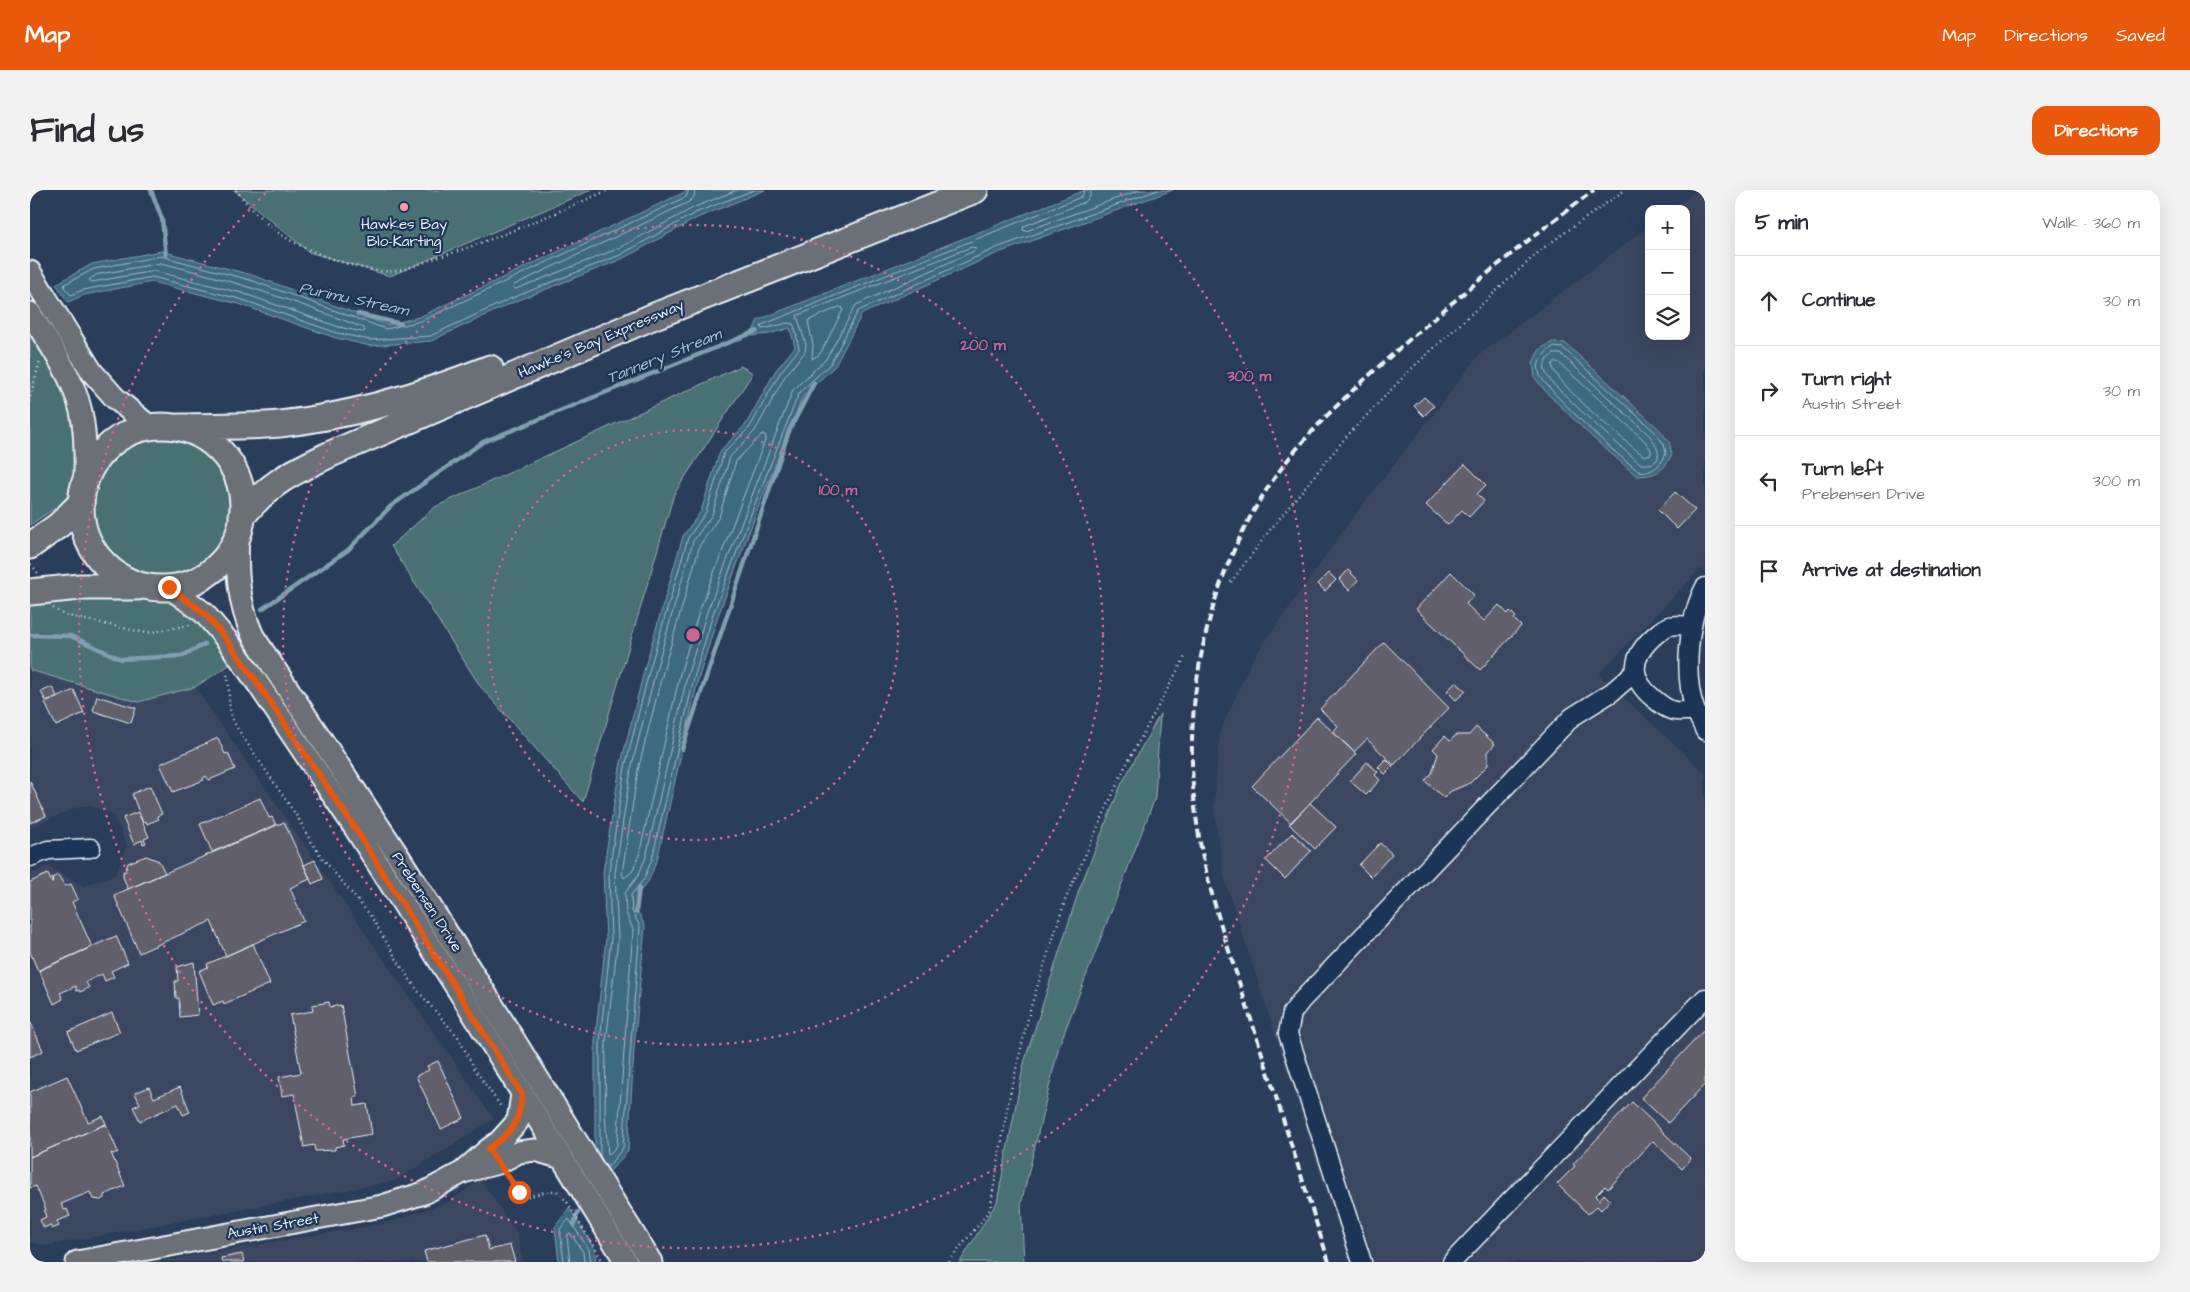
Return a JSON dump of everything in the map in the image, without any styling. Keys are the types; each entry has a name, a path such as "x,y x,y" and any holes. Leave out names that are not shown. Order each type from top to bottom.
{"highway":[{"name":"Hawke's Bay Expressway","path":"180,427 278,424 317,419 392,403 461,379 938,190"},
{"name":"Hawke's Bay Expressway","path":"240,525 268,488 297,470 334,453 652,317 975,190"},
{"path":"30,546 50,533 83,492 100,457 117,439 150,427 180,427 208,440 228,459 242,490 240,525 234,546 208,574 192,582 157,587 87,586 38,591"},
{"path":"83,492 83,524 98,556 106,565 125,578 157,587"}],"main road":[{"path":"30,272 92,372 114,398 150,427"},
{"path":"30,313 60,362 75,392 83,422 83,492"},
{"name":"Prebensen Drive","path":"240,525 237,579 246,620 253,636 467,964 651,1262"},
{"name":"Prebensen Drive","path":"157,587 204,613 227,640 256,681 355,828 626,1262"},
{"name":"Austin Street","path":"463,1172 488,1149 499,1142 518,1122 522,1094"},
{"name":"Austin Street","path":"77,1262 382,1206 424,1193 463,1172 498,1163 528,1150 547,1152 562,1158"}],"street":[{"path":"1705,587 1697,602 1692,626 1689,673 1695,710 1705,731"},
{"path":"1692,626 1670,626 1661,630 1643,648 1636,663 1636,671 1637,679 1641,686 1668,710 1679,712 1695,710"},
{"path":"1362,1262 1288,1034 1292,1013 1301,1001 1572,717 1612,692 1636,671"},
{"path":"30,857 48,850 91,848"},
{"path":"1452,1262 1705,998"}],"path":[{"path":"236,190 269,225 285,237 312,251 376,271 393,271 470,248 609,190"},
{"path":"1231,582 1270,530 1346,437 1410,370 1542,249 1625,190"},
{"path":"30,397 40,364 40,356"},
{"path":"30,562 38,591 55,611 64,615 146,632 187,624 197,628"},
{"path":"949,1262 990,1209 1009,1099 1031,1006 1066,898 1124,769 1186,655"},
{"path":"225,668 228,676 228,703 236,726 298,818 323,859 370,915 402,968 458,1037 476,1072 504,1111"},
{"path":"498,1163 524,1197 535,1196 551,1190 557,1191 567,1202 603,1262"}],"shaded area":[{"path":"1697,190 1705,190 1705,572 1700,569 1599,674 1705,773 1705,1262 1349,1262 1224,877 1214,806 1220,731 1252,660 1348,524 1479,355 1645,229 1645,340 1690,340 1690,205 1677,205"},
{"path":"30,670 138,702 195,687 494,1119 395,1181 45,1246 30,1242 30,874 48,866 84,886 115,875 127,845 113,815 90,805 72,809 30,828"},
{"path":"481,1180 517,1233 523,1262 155,1262 387,1223 448,1202"}],"green space":[{"path":"234,190 591,190 390,276 309,252"},
{"path":"30,326 69,399 75,431 75,472 65,501 30,525"},
{"path":"741,366 753,373 674,494 583,802 480,686 391,546 435,507"},
{"path":"161,436 188,442 200,448 210,457 219,467 225,479 231,506 225,533 219,545 210,555 200,564 188,570 161,576 134,570 122,564 112,555 103,545 97,533 91,506 97,479 103,467 112,457 122,448 134,442"},
{"path":"121,597 143,598 174,605 198,621 234,662 195,687 138,702 30,670 30,602"},
{"path":"1160,714 1155,798 1059,1046 1021,1204 1024,1262 960,1262 997,1202 1024,1063 1079,890 1121,785"}],"water":[{"path":"689,190 765,190 697,218 622,259 514,302 431,341 370,346 336,338 239,304 152,282 84,295 68,302 56,284 92,264 161,251 252,275 387,325 419,317"},
{"path":"1085,190 1173,190 998,253 862,314 835,366 803,396 760,503 718,616 698,680 657,860 648,882 636,896 637,910 645,926 634,1049 628,1151 604,1178 595,1165 595,1041 606,938 603,872 620,767 645,667 683,536 701,511 720,451 746,424 776,370 795,347 790,328 769,334 751,336 758,320"},
{"path":"1553,342 1565,343 1659,429 1669,442 1672,454 1662,469 1650,475 1637,476 1593,438 1547,393 1535,378 1533,362 1540,349"},
{"path":"569,1208 594,1248 596,1262 559,1262 555,1227"}],"building":[{"path":"1424,397 1434,406 1424,416 1414,406"},
{"path":"1465,464 1486,485 1477,494 1484,501 1469,517 1462,510 1448,525 1426,505"},
{"path":"1675,492 1695,510 1677,529 1658,510"},
{"path":"1348,570 1358,580 1349,590 1339,580"},
{"path":"1451,572 1474,595 1466,604 1484,621 1499,605 1508,614 1510,611 1516,617 1514,619 1521,626 1480,670 1416,609"},
{"path":"1329,573 1336,580 1325,591 1318,584"},
{"path":"1384,642 1449,708 1394,765 1367,739 1354,752 1335,734 1334,731 1338,726 1320,709"},
{"path":"1456,682 1466,691 1456,700 1447,691"},
{"path":"52,687 57,696 46,701 41,692"},
{"path":"74,690 84,713 56,726 45,703"},
{"path":"97,696 136,708 131,723 93,711"},
{"path":"1317,717 1356,754 1291,823 1252,786"},
{"path":"1476,727 1495,744 1488,752 1488,765 1470,783 1451,791 1444,798 1425,781 1432,773 1438,754 1433,749 1445,736 1450,741 1456,735 1469,735"},
{"path":"218,738 225,754 228,753 235,769 209,780 206,776 203,778 204,780 173,792 160,764"},
{"path":"1386,759 1393,766 1385,774 1378,767"},
{"path":"1367,762 1378,772 1375,775 1380,780 1366,795 1350,781"},
{"path":"30,781 46,816 30,823"},
{"path":"150,786 162,814 157,816 159,819 147,824 146,821 143,823 132,794"},
{"path":"260,798 269,818 272,817 276,825 212,852 200,824"},
{"path":"1310,803 1336,827 1315,849 1289,824"},
{"path":"138,812 149,837 144,839 146,843 143,844 142,840 134,844 123,818"},
{"path":"284,822 310,879 290,888 304,921 226,956 211,921 139,953 114,895"},
{"path":"1292,833 1311,851 1285,879 1266,860"},
{"path":"1380,843 1392,854 1371,877 1359,865"},
{"path":"146,856 159,861 165,873 128,889 123,877 123,871 125,872 128,863"},
{"path":"315,860 323,879 312,884 304,865"},
{"path":"48,874 52,883 52,878 58,875 65,886 71,884 78,899 72,902 92,947 38,971 30,952 30,882"},
{"path":"116,936 128,963 111,971 114,977 105,981 102,974 86,982 89,988 80,992 79,990 76,991 76,986 60,993 63,999 54,1004 39,970"},
{"path":"253,944 270,984 224,1004 223,1001 213,1005 199,971 208,967 207,964"},
{"path":"194,962 198,1015 180,1017 179,998 176,998 175,981 178,981 177,967"},
{"path":"329,1002 330,1007 341,1005 358,1097 354,1097 355,1106 367,1104 372,1134 343,1139 344,1145 335,1147 335,1150 315,1151 314,1145 304,1147 294,1094 282,1096 279,1077 301,1073 290,1015 313,1011 312,1005"},
{"path":"112,1013 120,1032 76,1050 68,1032"},
{"path":"30,1024 43,1051 30,1057"},
{"path":"1705,1029 1705,1084 1668,1123 1641,1098"},
{"path":"438,1061 464,1118 441,1129 416,1076 429,1070 427,1066"},
{"path":"67,1076 88,1122 103,1116 106,1124 30,1157 30,1092"},
{"path":"149,1087 154,1098 180,1087 190,1112 183,1115 178,1104 140,1121 133,1107 140,1104 135,1093"},
{"path":"1632,1102 1691,1159 1682,1169 1653,1141 1608,1189 1605,1186 1595,1196 1599,1200 1604,1194 1610,1200 1601,1210 1597,1206 1588,1214 1557,1184 1575,1166 1573,1164"},
{"path":"106,1124 118,1152 111,1153 125,1186 104,1195 104,1198 101,1200 93,1199 90,1192 61,1204 64,1210 67,1209 70,1216 57,1221 59,1226 52,1229 50,1225 44,1228 40,1220 46,1217 44,1211 46,1210 36,1186 30,1188 30,1157"},
{"path":"485,1235 489,1250 510,1245 515,1262 427,1262 424,1251"},
{"path":"242,1254 244,1262 222,1262 221,1258"}],"waterway":[{"path":"151,190 162,219 166,256"},
{"name":"Purimu Stream","path":"358,314 401,324"},
{"name":"Tannery Stream","path":"262,609 348,550 391,506 483,442 757,331"},
{"path":"682,749 789,431 814,383"},
{"name":"Tannery Stream","path":"30,635 71,636 121,659 182,656 205,644"},
{"path":"636,912 639,887"},
{"path":"574,1224 578,1212"}],"railway":[{"path":"1329,1262 1224,935 1210,888 1200,840 1192,773 1192,729 1196,685 1204,641 1216,598 1231,557 1250,517 1273,480 1302,443 1351,392 1403,345 1545,227 1594,190"}],"place":[{"name":"Hawkes Bay Blo-Karting","path":"404,207"}],"route":[{"path":"169,587 204,613 227,640 256,681 355,828 470,1007 522,1094 518,1122 499,1142 488,1149 519,1192"}]}
